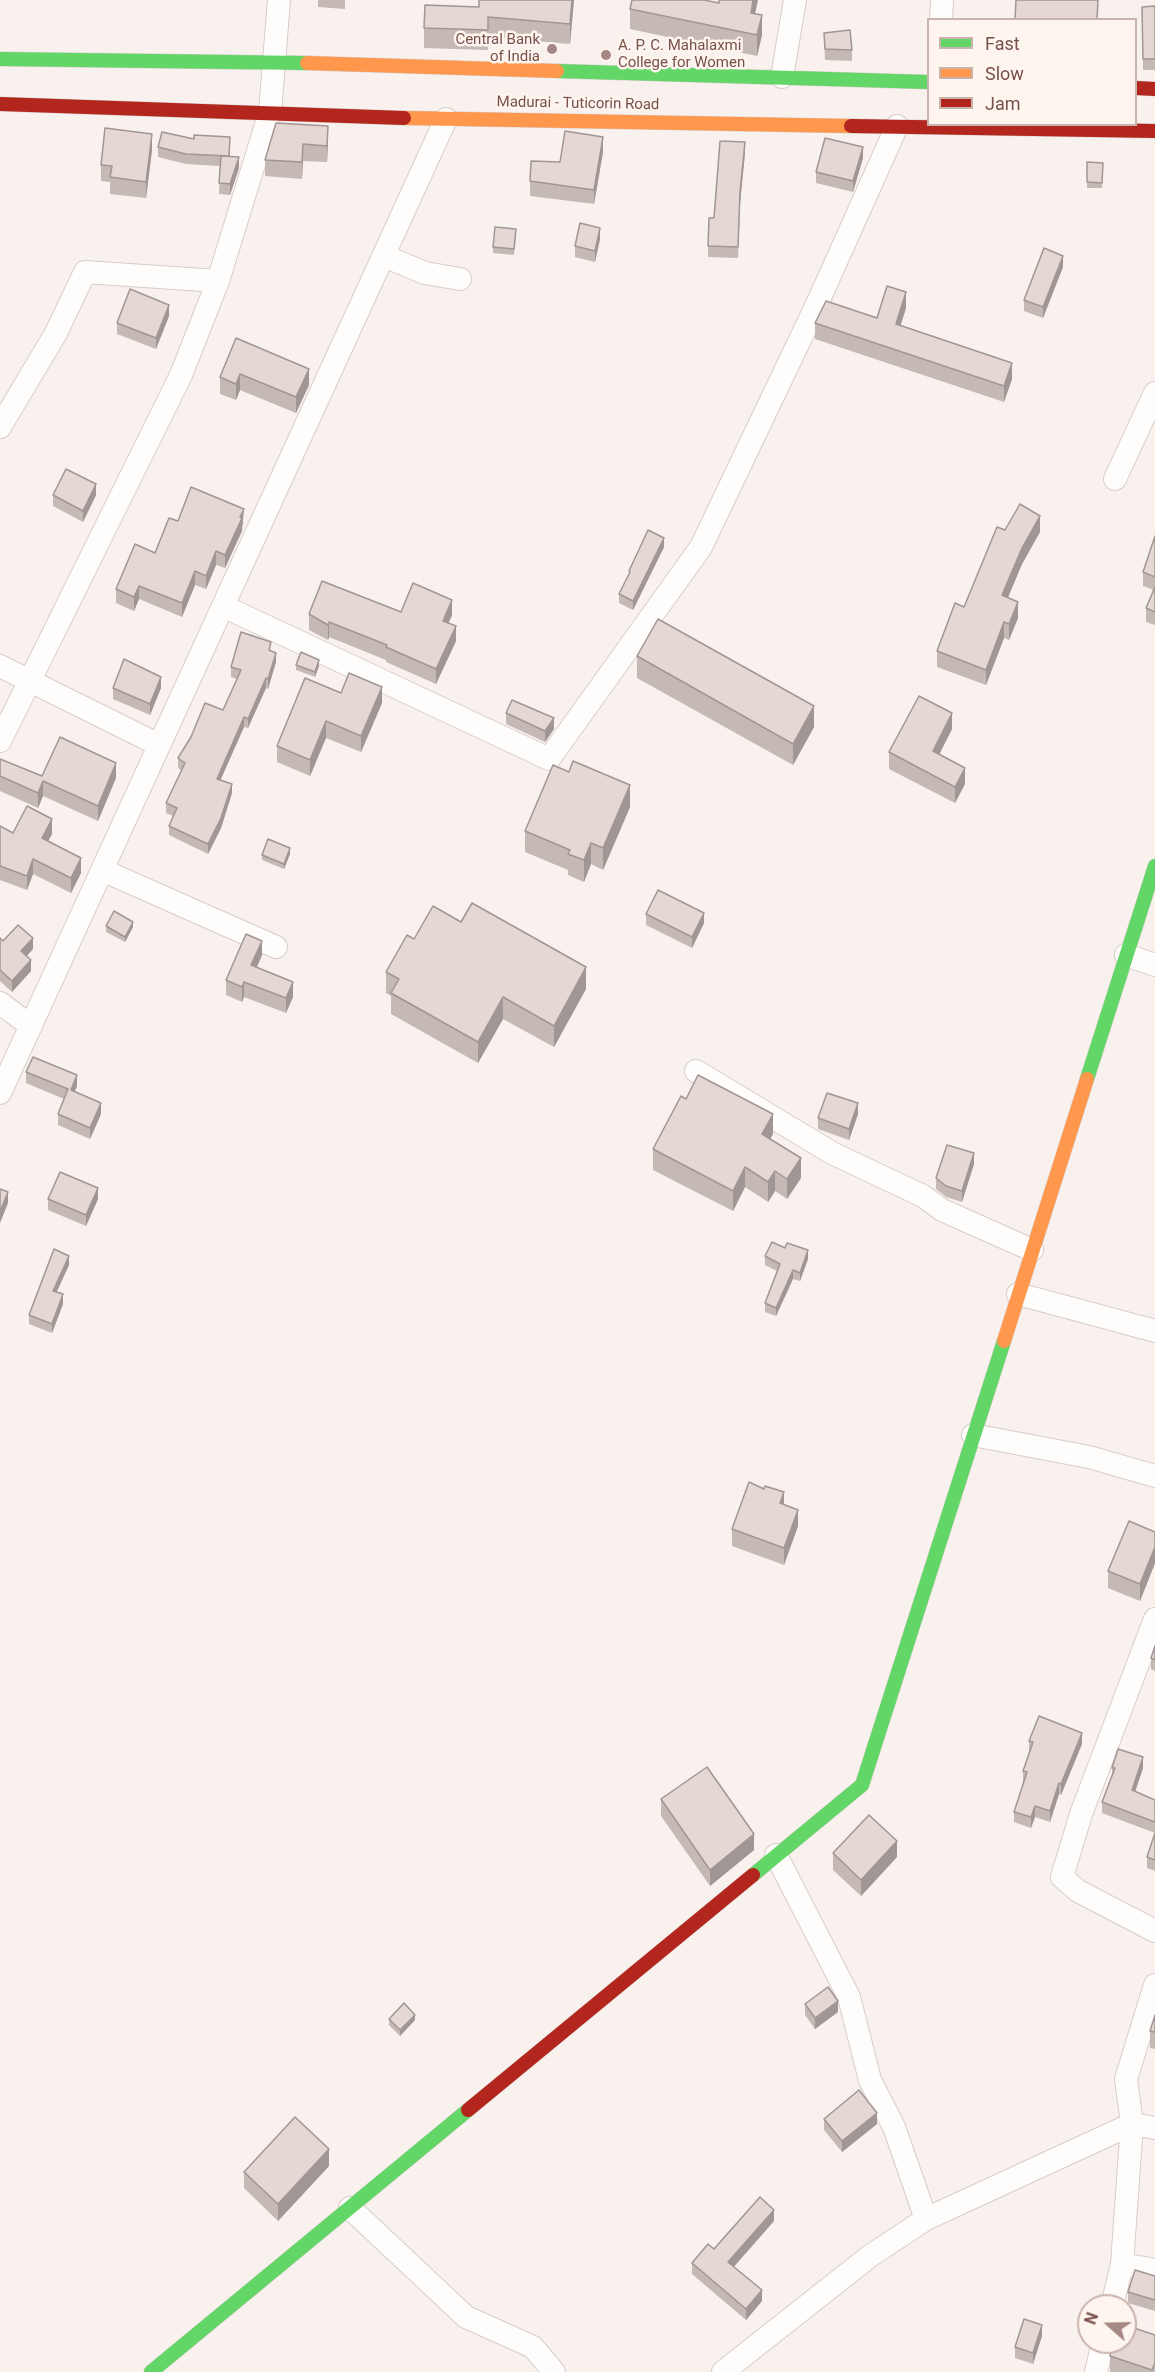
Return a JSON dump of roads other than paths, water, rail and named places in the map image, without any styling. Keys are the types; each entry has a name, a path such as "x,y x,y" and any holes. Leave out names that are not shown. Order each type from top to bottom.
{"main road":[{"path":"0,59 273,62 927,82"},
{"path":"1137,88 1155,89"},
{"name":"Madurai - Tuticorin Road","path":"0,104 446,119 1155,131"},
{"path":"151,2372 862,1785 1155,866"}],"street":[{"path":"0,741 181,375 218,281 270,112 279,0"},
{"path":"782,78 795,0"},
{"path":"941,18 942,0"},
{"path":"0,1093 446,119"},
{"path":"223,606 549,759 701,548 818,302 897,126"},
{"path":"384,256 425,273 460,279"},
{"path":"0,428 56,333 85,272 218,281"},
{"path":"1115,479 1155,393"},
{"path":"0,666 159,745"},
{"path":"102,870 276,947"},
{"path":"1126,956 1155,965"},
{"path":"0,1003 31,1026"},
{"path":"696,1071 832,1153 923,1196 942,1210 1032,1250"},
{"path":"1018,1294 1155,1331"},
{"path":"973,1435 1089,1457 1155,1476"},
{"path":"1155,1619 1081,1814 1062,1877 1078,1891 1155,1930"},
{"path":"777,1855 849,1997 870,2080 894,2127 926,2219"},
{"path":"1115,2294 1122,2264 1132,2124 1126,2079 1155,1985"},
{"path":"723,2372 870,2256 926,2219 1132,2124 1155,2128"},
{"path":"350,2208 466,2317 533,2347 554,2372"},
{"path":"1122,2264 1155,2270"},
{"path":"1096,2372 1100,2354"}],"place":[{"name":"Central Bank of India","path":"552,49"},
{"name":"A. P. C. Mahalaxmi College for Women","path":"606,55"}]}
